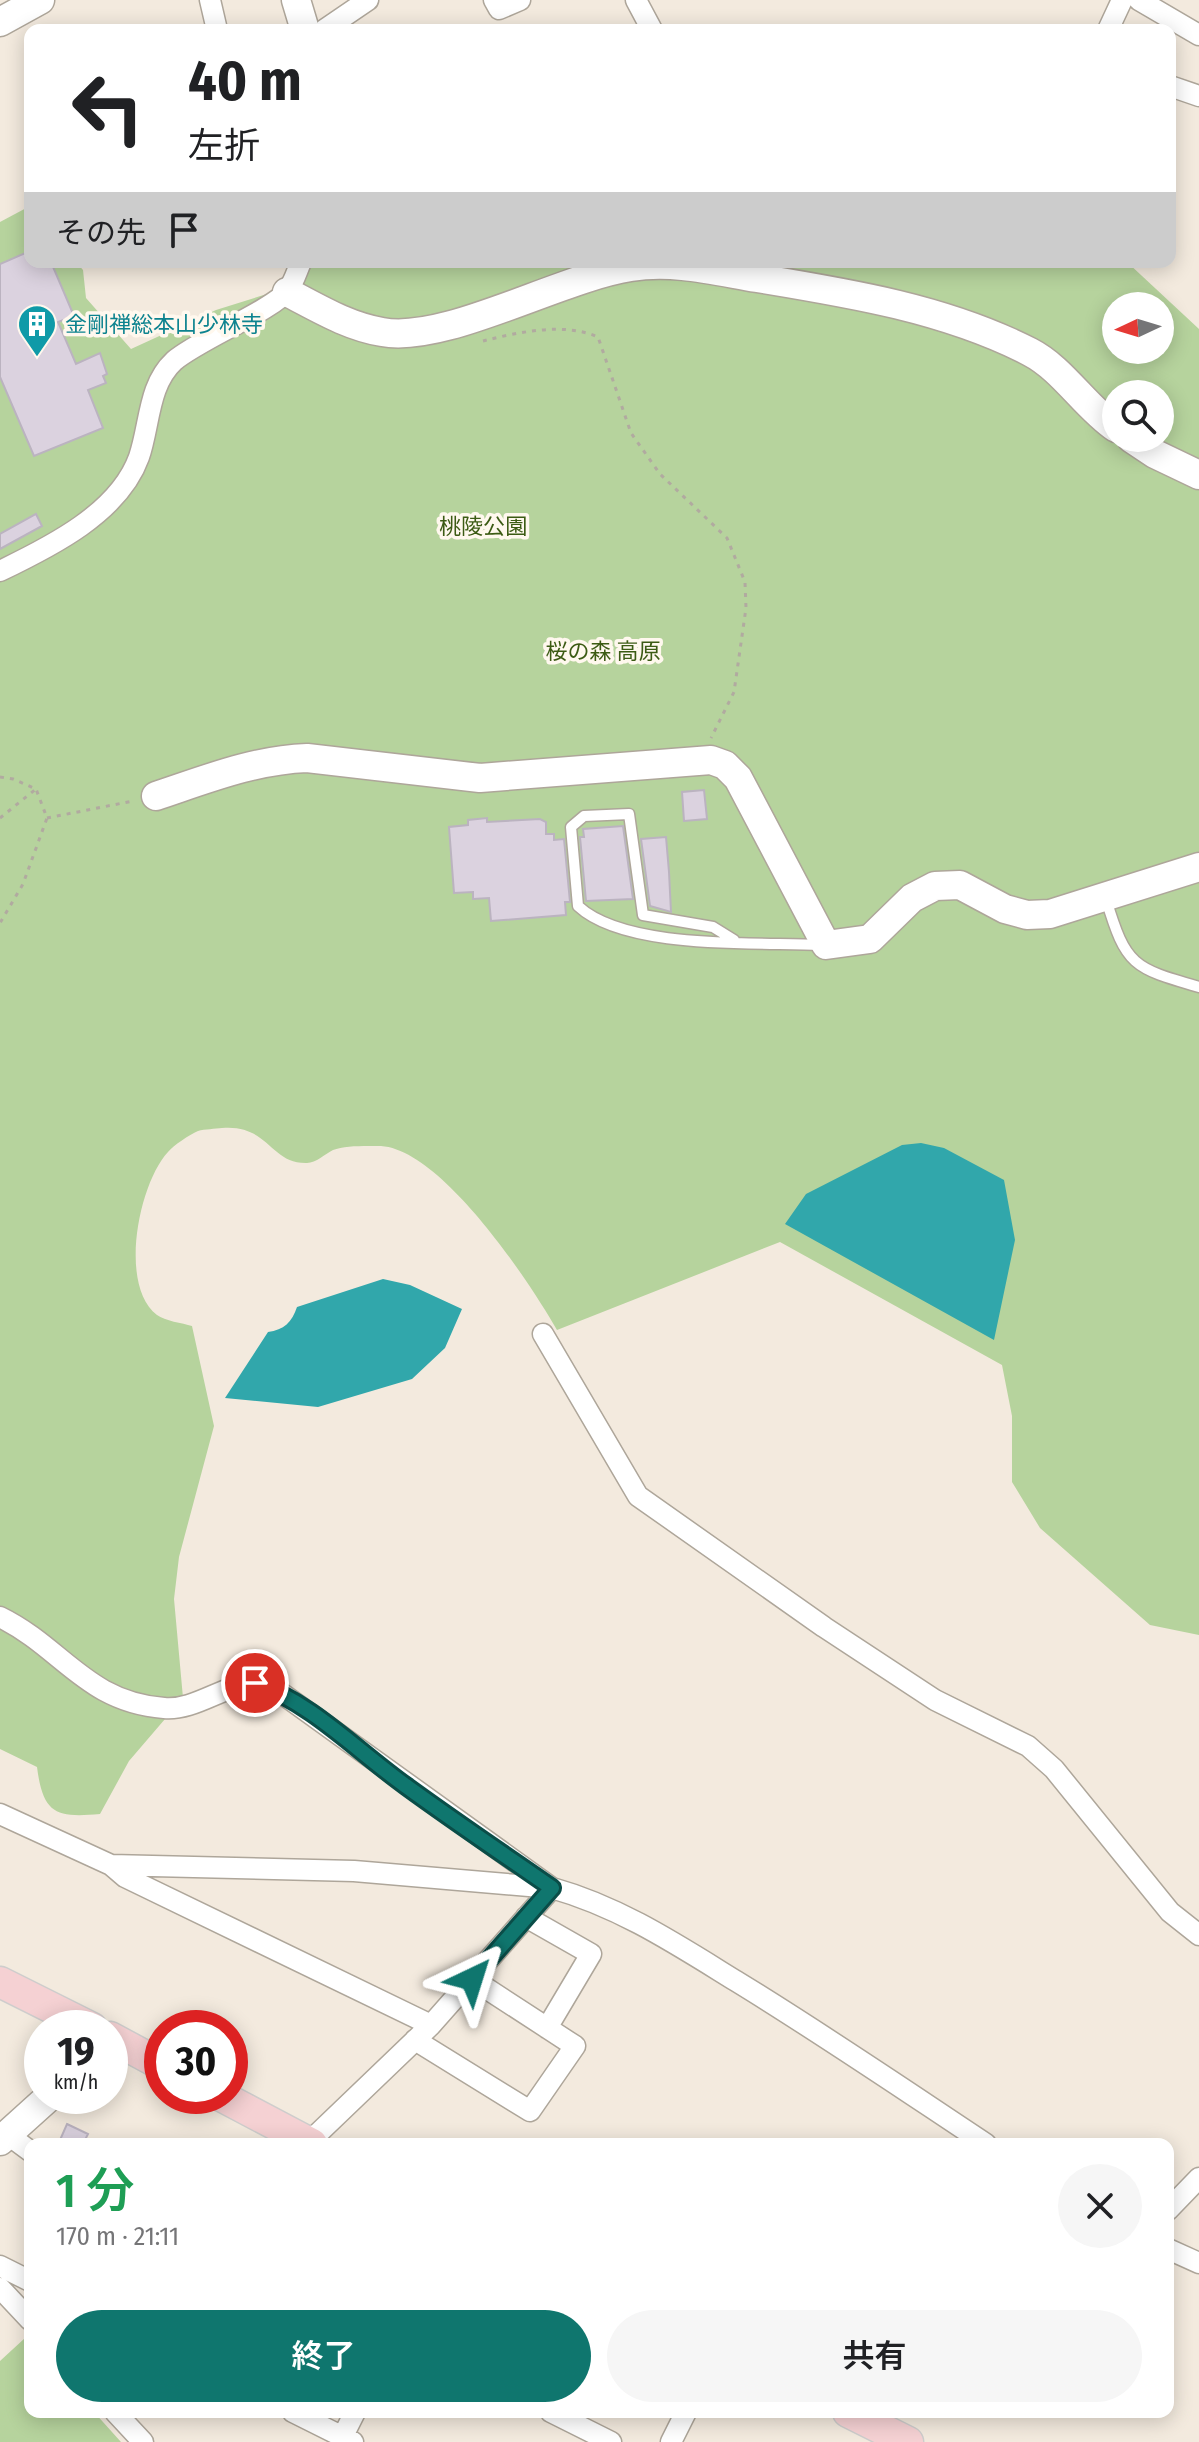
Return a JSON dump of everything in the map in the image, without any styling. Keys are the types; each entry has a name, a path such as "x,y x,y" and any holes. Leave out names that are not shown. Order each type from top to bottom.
{"main road":[{"path":"0,1982 56,2010"},
{"path":"248,2110 301,2138"},
{"path":"860,2418 908,2442"}],"street":[{"path":"0,22 40,0"},
{"path":"210,0 216,24"},
{"path":"296,0 303,24"},
{"path":"333,24 368,0"},
{"path":"494,0 499,9 520,0"},
{"path":"636,0 649,24"},
{"path":"1111,24 1122,0"},
{"path":"1139,0 1199,35"},
{"path":"1176,88 1199,96"},
{"path":"0,571 35,554 97,513 125,483 138,459 156,384 174,362 287,292 298,268"},
{"path":"287,292 347,323 384,333 428,333 584,277 624,268"},
{"path":"696,268 810,288 965,323 1034,353 1102,415"},
{"path":"1152,452 1199,475"},
{"path":"156,796 238,768 287,759 480,778 700,759 725,765 738,778 826,945 870,939 912,898 935,886 960,885 1005,909 1027,915 1050,914 1199,867"},
{"path":"543,1334 638,1496 824,1627 935,1700 1028,1746 1054,1769 1170,1912 1199,1935"},
{"path":"0,1617 20,1627 86,1683 122,1700 168,1709 255,1683 277,1690 552,1888"},
{"path":"0,1814 111,1865 125,1877 431,2025"},
{"path":"111,1865 354,1871 552,1888 631,1917 813,2028 977,2138"},
{"path":"315,2138 431,2025 552,1888"},
{"path":"526,1917 591,1954 547,2028"},
{"path":"415,2040 530,2111 575,2046 472,1979"},
{"path":"24,2148 4,2138 30,2114"},
{"path":"1174,2204 1199,2178"},
{"path":"1174,2252 1199,2263"},
{"path":"0,2266 24,2278"},
{"path":"0,2288 24,2314"},
{"path":"121,2418 143,2442"},
{"path":"304,2418 345,2440 353,2418"},
{"path":"563,2418 611,2442"},
{"path":"671,2442 683,2418"}],"lane":[{"path":"734,940 713,927 643,915 629,814 584,816 571,827 578,906 588,915 637,933 712,943 734,940 826,945"},
{"path":"1106,897 1119,943 1131,958 1147,972 1199,987"}],"path":[{"path":"479,343 521,331 584,331 598,337 631,433 660,474 727,538 745,582 746,608 734,692 700,759"},
{"path":"0,777 36,789 47,818 23,884 0,923"},
{"path":"0,818 36,789"},
{"path":"47,818 156,796"}],"green space":[{"path":"24,209 24,268 81,268 86,298 131,349 216,310 270,293 302,268 1133,268 1159,292 1102,292 1102,364 1174,364 1174,306 1199,329 1199,1635 1150,1625 1040,1528 1012,1482 1012,1416 1002,1365 780,1242 557,1330 526,1281 481,1221 456,1193 405,1153 381,1146 350,1147 333,1150 310,1163 295,1162 250,1132 238,1128 210,1129 198,1131 168,1152 149,1186 137,1234 138,1281 145,1301 157,1315 192,1326 214,1426 179,1557 174,1599 183,1698 129,1761 100,1814 72,1815 54,1810 43,1795 37,1767 0,1749 0,222"},
{"path":"24,2339 24,2418 99,2418 121,2442 0,2442 0,2361"}],"water":[{"path":"921,1143 944,1148 1004,1180 1015,1240 994,1340 785,1224 806,1194 902,1145"},
{"path":"383,1279 410,1285 462,1309 445,1348 412,1379 318,1407 225,1398 268,1332 287,1324 297,1307"}],"building":[{"name":"金剛禅総本山少林寺","path":"24,254 24,268 54,268 74,316 58,322 76,364 100,353 107,374 103,376 106,383 88,390 103,428 34,456 0,377 0,264"},
{"path":"36,514 42,526 0,549 0,534"},
{"path":"704,790 707,819 684,821 682,792"},
{"path":"487,818 487,822 540,819 546,822 546,834 554,834 554,840 564,839 570,902 565,902 566,915 491,921 489,898 473,899 473,892 454,893 449,827 468,825 468,820"},
{"path":"623,826 633,899 586,901 580,837 584,837 583,829"},
{"path":"666,837 671,912 650,906 641,839"},
{"path":"67,2124 88,2134 86,2138 61,2138"}],"place":[{"name":"金剛禅総本山少林寺","path":"37,358"}],"route":[{"path":"255,1683 277,1690 405,1786 552,1888 472,1979"}],"park label":[{"name":"桃陵公園","path":"483,526"},
{"name":"桜の森 高原","path":"603,651"}]}
